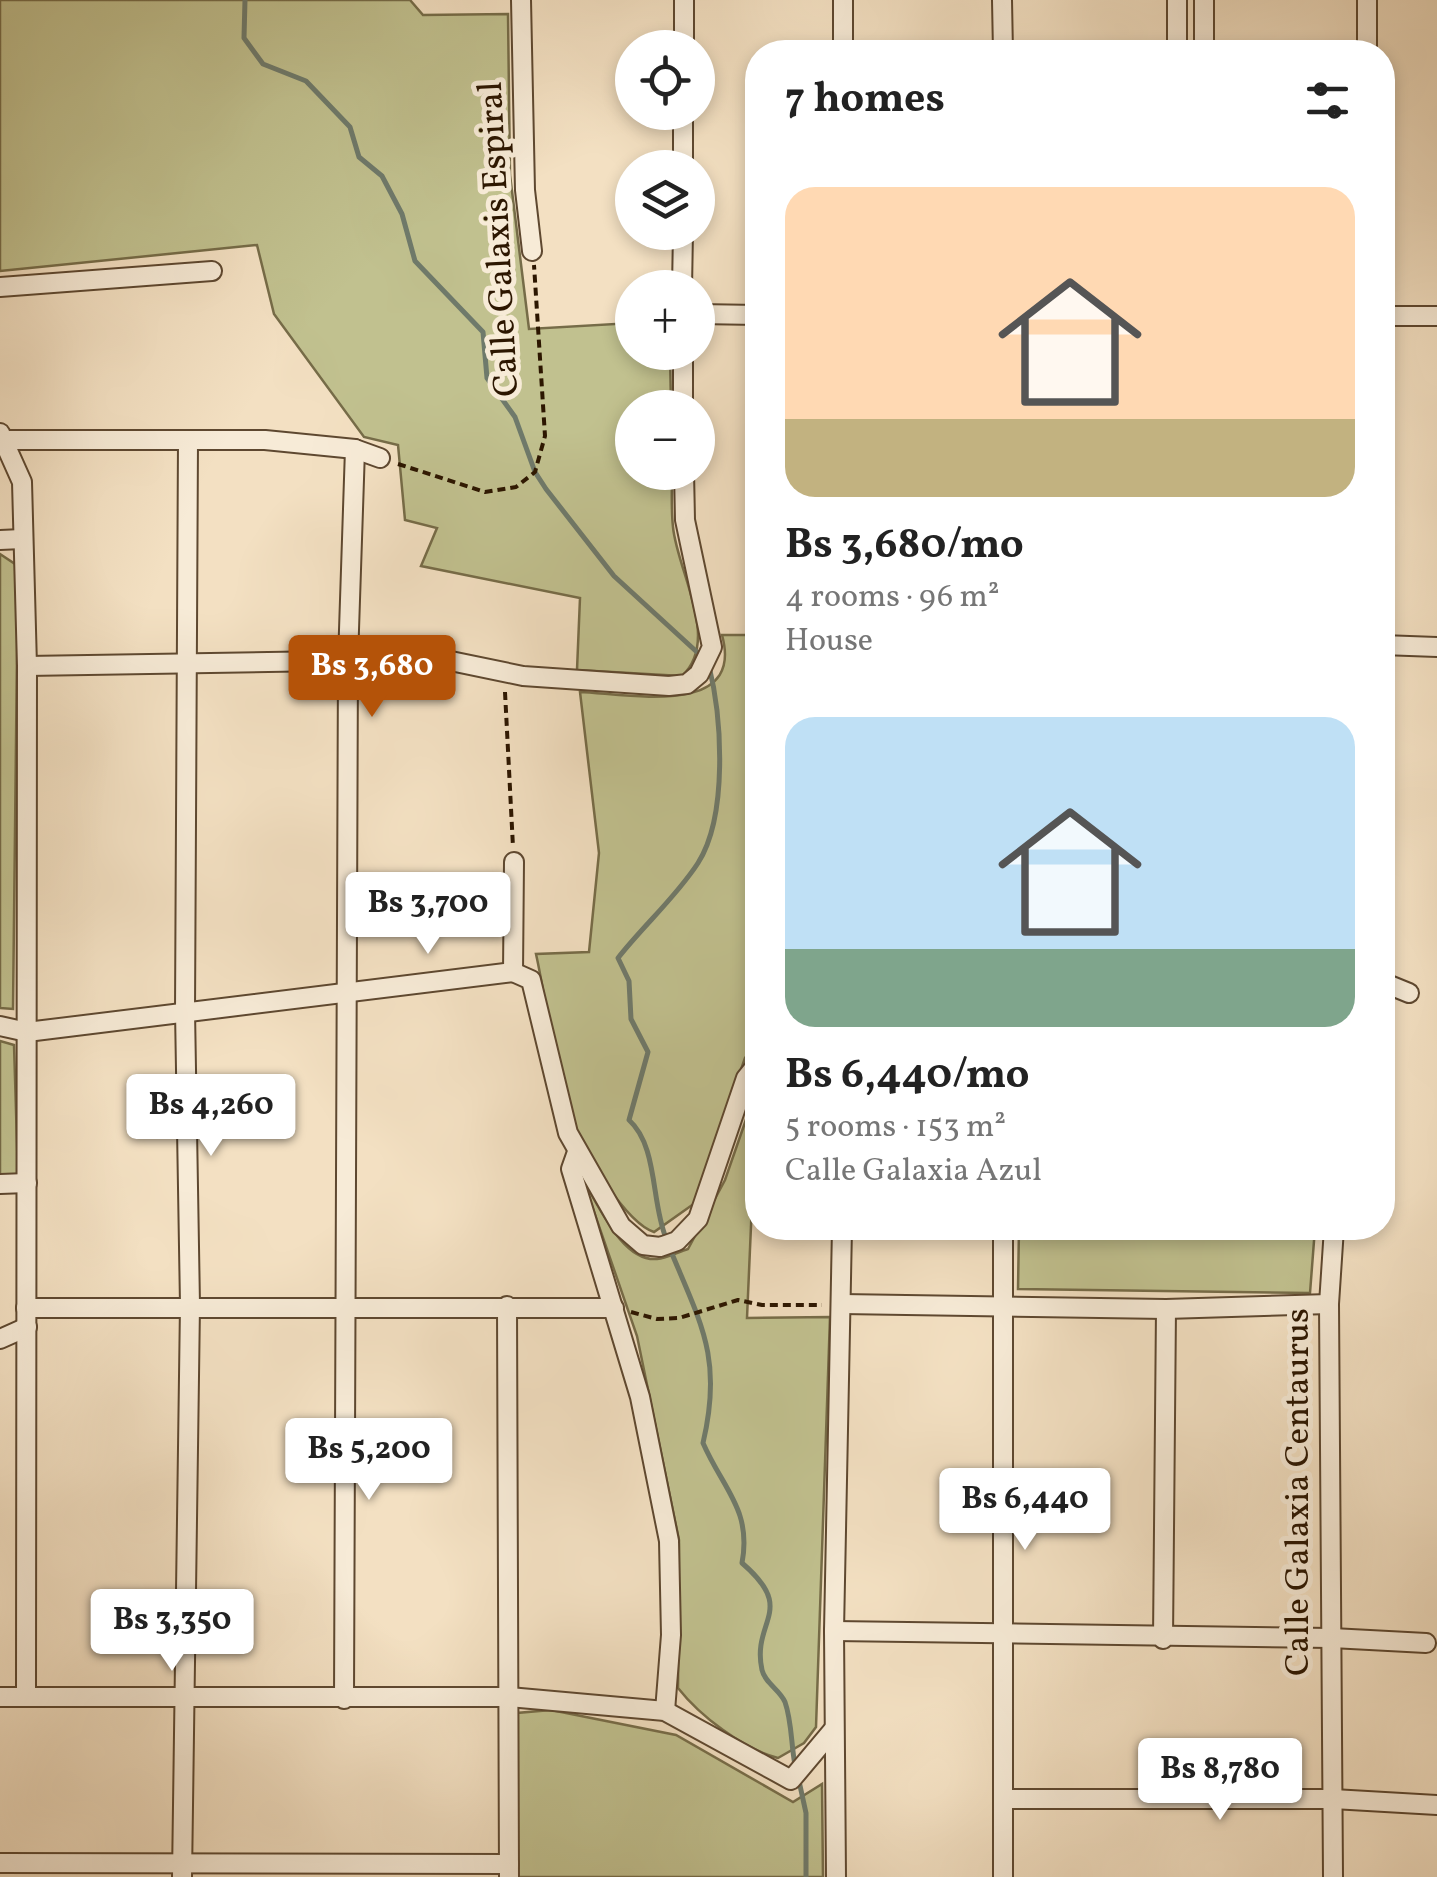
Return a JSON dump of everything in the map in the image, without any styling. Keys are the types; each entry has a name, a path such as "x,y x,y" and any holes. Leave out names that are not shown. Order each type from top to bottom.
{"street":[{"name":"Calle Galaxis Espiral","path":"521,0 525,190 532,251"},
{"path":"684,0 684,30"},
{"path":"842,40 843,0"},
{"path":"1002,0 1002,40"},
{"path":"1177,40 1178,0"},
{"path":"1204,0 1204,40"},
{"path":"1366,40 1367,0"},
{"path":"0,288 212,271"},
{"path":"715,314 745,314"},
{"path":"1395,316 1437,316"},
{"path":"26,1697 27,666 22,482 1,437 265,440 354,449 380,458"},
{"path":"182,1870 190,1305 185,1011 188,441"},
{"path":"344,1699 348,660 354,449"},
{"path":"27,666 440,659 506,673 669,686 687,684 699,674 712,646 685,520 684,490"},
{"path":"0,540 22,539"},
{"path":"1395,645 1437,647"},
{"path":"513,972 514,862"},
{"path":"0,1026 27,1032 513,972 531,980 556,1096 577,1152 631,1238 660,1247 677,1241 691,1229 708,1196 745,1081"},
{"path":"1395,988 1409,994"},
{"path":"577,1152 571,1168 640,1397 670,1541 672,1636 666,1711"},
{"path":"0,1184 27,1182"},
{"path":"836,1877 833,1730 842,1240"},
{"path":"1003,1240 1003,1877"},
{"name":"Calle Galaxia Centaurus","path":"1333,1240 1329,1304 1334,1877"},
{"path":"842,1304 1166,1308 1329,1304"},
{"path":"0,1339 26,1318 190,1305 614,1308"},
{"path":"0,1863 182,1870 509,1871 507,1306"},
{"path":"1163,1639 1166,1308"},
{"path":"834,1631 1000,1631 1163,1639 1332,1638 1426,1643"},
{"path":"0,1697 509,1698 666,1711 791,1780 833,1730"},
{"path":"1005,1799 1333,1799 1437,1805"}],"path":[{"name":"Calle Galaxis Espiral","path":"380,458 485,492 516,486 535,472 545,436 532,251"},
{"path":"506,673 503,724 514,862"},
{"path":"614,1308 657,1319 679,1318 738,1300 762,1305 842,1304"}],"green space":[{"path":"0,0 410,0 423,15 508,14 510,175 529,329 615,324 615,370 670,370 671,390 615,390 615,490 672,490 676,545 697,625 698,644 693,661 682,676 577,670 580,598 421,566 437,528 405,520 398,445 364,437 274,314 257,245 0,271"},
{"path":"0,554 18,566 13,1009 0,1008"},
{"path":"722,635 745,635 745,1058 695,1203 654,1232 619,1201 595,1168 572,1123 556,1063 536,954 589,952 599,853 580,692 678,695 700,690 716,679 725,661"},
{"path":"0,1041 14,1045 18,1176 0,1177"},
{"path":"745,1122 745,1240 750,1240 747,1318 830,1317 816,1727 804,1743 778,1758 723,1730 678,1688 679,1540 637,1336 583,1180 622,1242 644,1257 657,1259 688,1249 725,1180"},
{"path":"1019,1240 1314,1240 1310,1293 1018,1289"},
{"path":"551,1710 676,1735 793,1802 822,1784 823,1877 517,1877 517,1713"}],"waterway":[{"path":"245,0 244,38 263,64 306,81 350,127 359,157 382,176 402,214 415,261 483,332 487,378 515,417 535,472 546,489 614,576 698,653"},
{"path":"666,1238 645,1144 629,1120 648,1052 631,1019 629,981 618,958 689,876 708,843 720,766 709,666"},
{"path":"670,1249 699,1321 710,1364 709,1413 703,1443 739,1514 743,1528 742,1563 767,1593 770,1605 760,1653 762,1670 785,1702 795,1765"},
{"path":"799,1781 806,1813 806,1877"}]}
